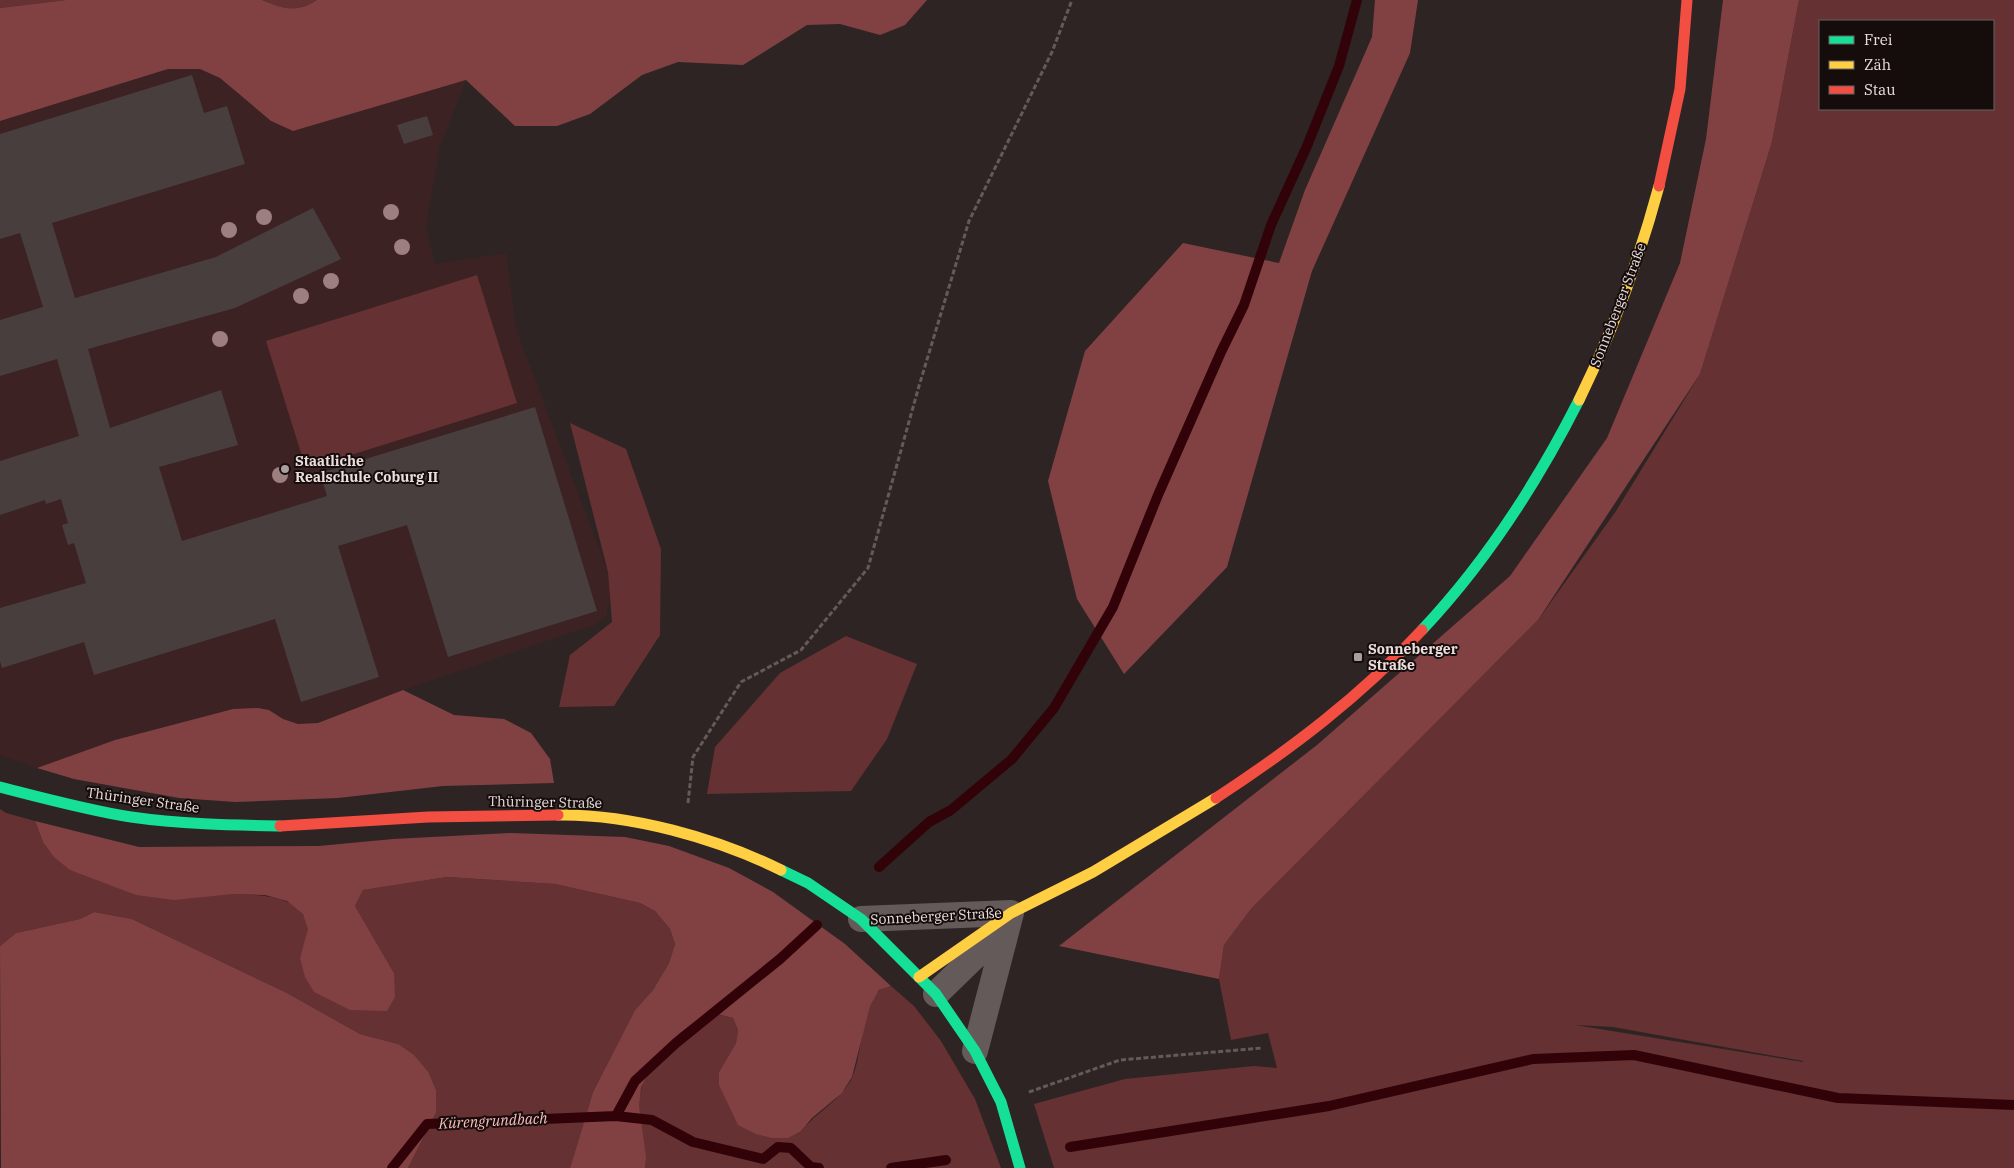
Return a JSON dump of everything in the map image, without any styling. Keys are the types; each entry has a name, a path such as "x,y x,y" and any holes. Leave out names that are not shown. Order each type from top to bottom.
{"street":[{"name":"Sonneberger Straße","path":"861,920 1011,913 1090,874 1199,810 1290,748 1346,703 1442,610 1479,564 1523,499 1558,441 1592,375 1619,312 1649,222 1675,117 1684,57 1687,0"},
{"name":"Thüringer Straße","path":"0,787 63,804 131,816 204,823 279,826 428,817 582,815 684,832 749,854 800,879 861,920 927,985 975,1051 1000,1102 1020,1168"},
{"path":"927,985 974,957 1011,913"},
{"path":"975,1051 1011,913"}],"path":[{"path":"684,832 693,757 741,682 801,650 868,568 919,386 969,221 1052,52 1072,0"},
{"path":"1000,1102 1120,1060 1262,1048"}],"shaded area":[{"path":"0,0 66,0 0,8"},
{"path":"66,0 262,0 277,6 296,8 303,7 317,0 927,0 905,25 880,35 840,24 807,25 743,65 678,62 642,75 590,114 557,126 515,126 466,80 293,131 271,121 220,78 200,69 168,69 0,121 0,8"},
{"path":"262,0 317,0 303,7 290,8 277,6"},
{"path":"1375,0 1418,0 1410,53 1312,271 1227,567 1124,674 1077,599 1048,481 1085,351 1183,243 1279,263 1305,190 1372,37"},
{"path":"1723,0 1799,0 1772,142 1700,374 1538,620 1251,909 1224,945 1219,979 1059,946 1317,745 1510,576 1607,438 1680,263 1706,139"},
{"path":"1799,0 2014,0 2014,1168 1054,1168 1034,1104 1125,1079 1254,1066 1277,1068 1268,1033 1231,1040 1219,979 1224,945 1251,909 1538,620 1616,511 1700,374 1772,142","holes":["1575,1025 1613,1027 1803,1061 1803,1062"]},
{"name":"Staatliche Realschule Coburg II","path":"168,69 200,69 220,78 271,121 293,131 466,80 440,146 426,227 435,264 506,253 516,329 608,572 610,598 606,617 594,625 403,690 318,723 298,724 283,719 269,710 233,709 115,740 37,768 0,755 0,121"},
{"path":"477,275 517,403 306,469 266,341"},
{"path":"570,423 626,449 661,549 660,635 614,706 559,707 570,655 612,622 608,572"},
{"path":"846,636 917,664 887,739 851,791 707,794 715,747 780,673"},
{"path":"403,690 454,715 504,719 531,733 550,759 554,783 443,786 338,798 235,802 179,798 74,779 37,768 115,740 233,709 258,708 269,710 283,719 298,724 318,723"},
{"path":"0,809 6,813 35,821 43,842 233,894 266,896 289,902 298,908 304,916 308,927 307,938 300,958 394,973 355,906 363,890 447,877 555,884 640,903 655,911 670,929 675,944 669,963 653,990 635,1010 593,1092 570,1168 408,1168 436,1113 436,1090 429,1073 398,1044 360,1034 287,993 132,919 94,912 80,919 16,933 0,946"},
{"path":"35,821 139,847 319,846 393,839 511,833 625,837 669,846 729,868 773,892 845,944 891,986 879,990 870,1006 852,1077 842,1093 812,1118 801,1131 788,1138 772,1138 756,1134 738,1125 719,1085 719,1072 736,1043 738,1030 733,1018 717,1014 696,1022 680,1033 647,1075 641,1088 639,1106 646,1157 645,1168 570,1168 593,1092 635,1010 653,990 669,963 675,944 670,929 655,911 640,903 555,884 447,877 363,890 355,906 394,973 395,997 387,1011 350,1010 314,992 305,977 300,958 308,929 303,914 287,901 265,895 233,894 174,900 136,895 70,870 54,857 43,842"},
{"path":"94,912 132,919 287,993 360,1034 398,1044 414,1055 429,1073 436,1090 436,1113 408,1168 1,1168 0,946 16,933 80,919"},
{"path":"891,986 914,1006 941,1041 975,1099 1001,1168 645,1168 645,1152 639,1120 640,1096 643,1085 647,1075 660,1057 688,1028 708,1016 720,1015 733,1018 738,1030 736,1043 719,1072 801,1131 842,1093 852,1078 869,1006 880,990"}],"building":[{"path":"192,75 204,113 227,106 245,164 52,223 75,298 216,257 313,208 341,259 235,308 88,349 110,428 221,390 238,445 159,467 182,541 327,496 320,473 535,407 597,611 448,657 407,525 338,546 379,677 301,702 275,619 94,675 84,642 2,668 0,661 0,608 86,583 74,543 68,545 62,525 68,523 61,499 46,504 45,500 0,515 0,461 79,436 57,359 0,376 0,320 43,307 20,233 0,239 0,134"},
{"path":"427,116 433,135 404,144 397,125"}],"waterway":[{"path":"879,867 929,822 951,810 1012,759 1054,708 1113,607 1158,495 1221,352 1244,305 1271,225 1307,146 1339,66 1357,0"},
{"path":"616,1116 635,1081 676,1043 780,959 817,925"},
{"path":"1070,1147 1329,1106 1533,1059 1634,1055 1838,1098 2014,1105"},
{"name":"Kürengrundbach","path":"392,1168 427,1124 616,1116 652,1120 693,1142 763,1159 778,1147 791,1148 811,1167 819,1168"},
{"path":"891,1168 946,1160"}],"traffic: fast":[{"path":"1422,630 1468,577 1509,521 1546,461 1579,400"},
{"path":"0,787 131,817 186,823 280,826"},
{"path":"781,870 808,883 861,919 936,994 975,1051 1001,1102 1020,1168"}],"traffic: slow":[{"path":"1579,400 1603,348 1624,295 1643,241 1659,186"},
{"path":"919,977 1011,913 1093,872 1216,798"},
{"path":"558,815 614,819 672,830 729,848 781,870"}],"traffic: jam":[{"path":"1659,186 1680,89 1687,0"},
{"path":"1216,798 1298,741 1350,699 1422,630"},
{"path":"280,826 428,817 558,815"}],"place":[{"name":"Staatliche Realschule Coburg II","path":"285,469"},
{"name":"Sonneberger Straße","path":"1358,657"}]}
